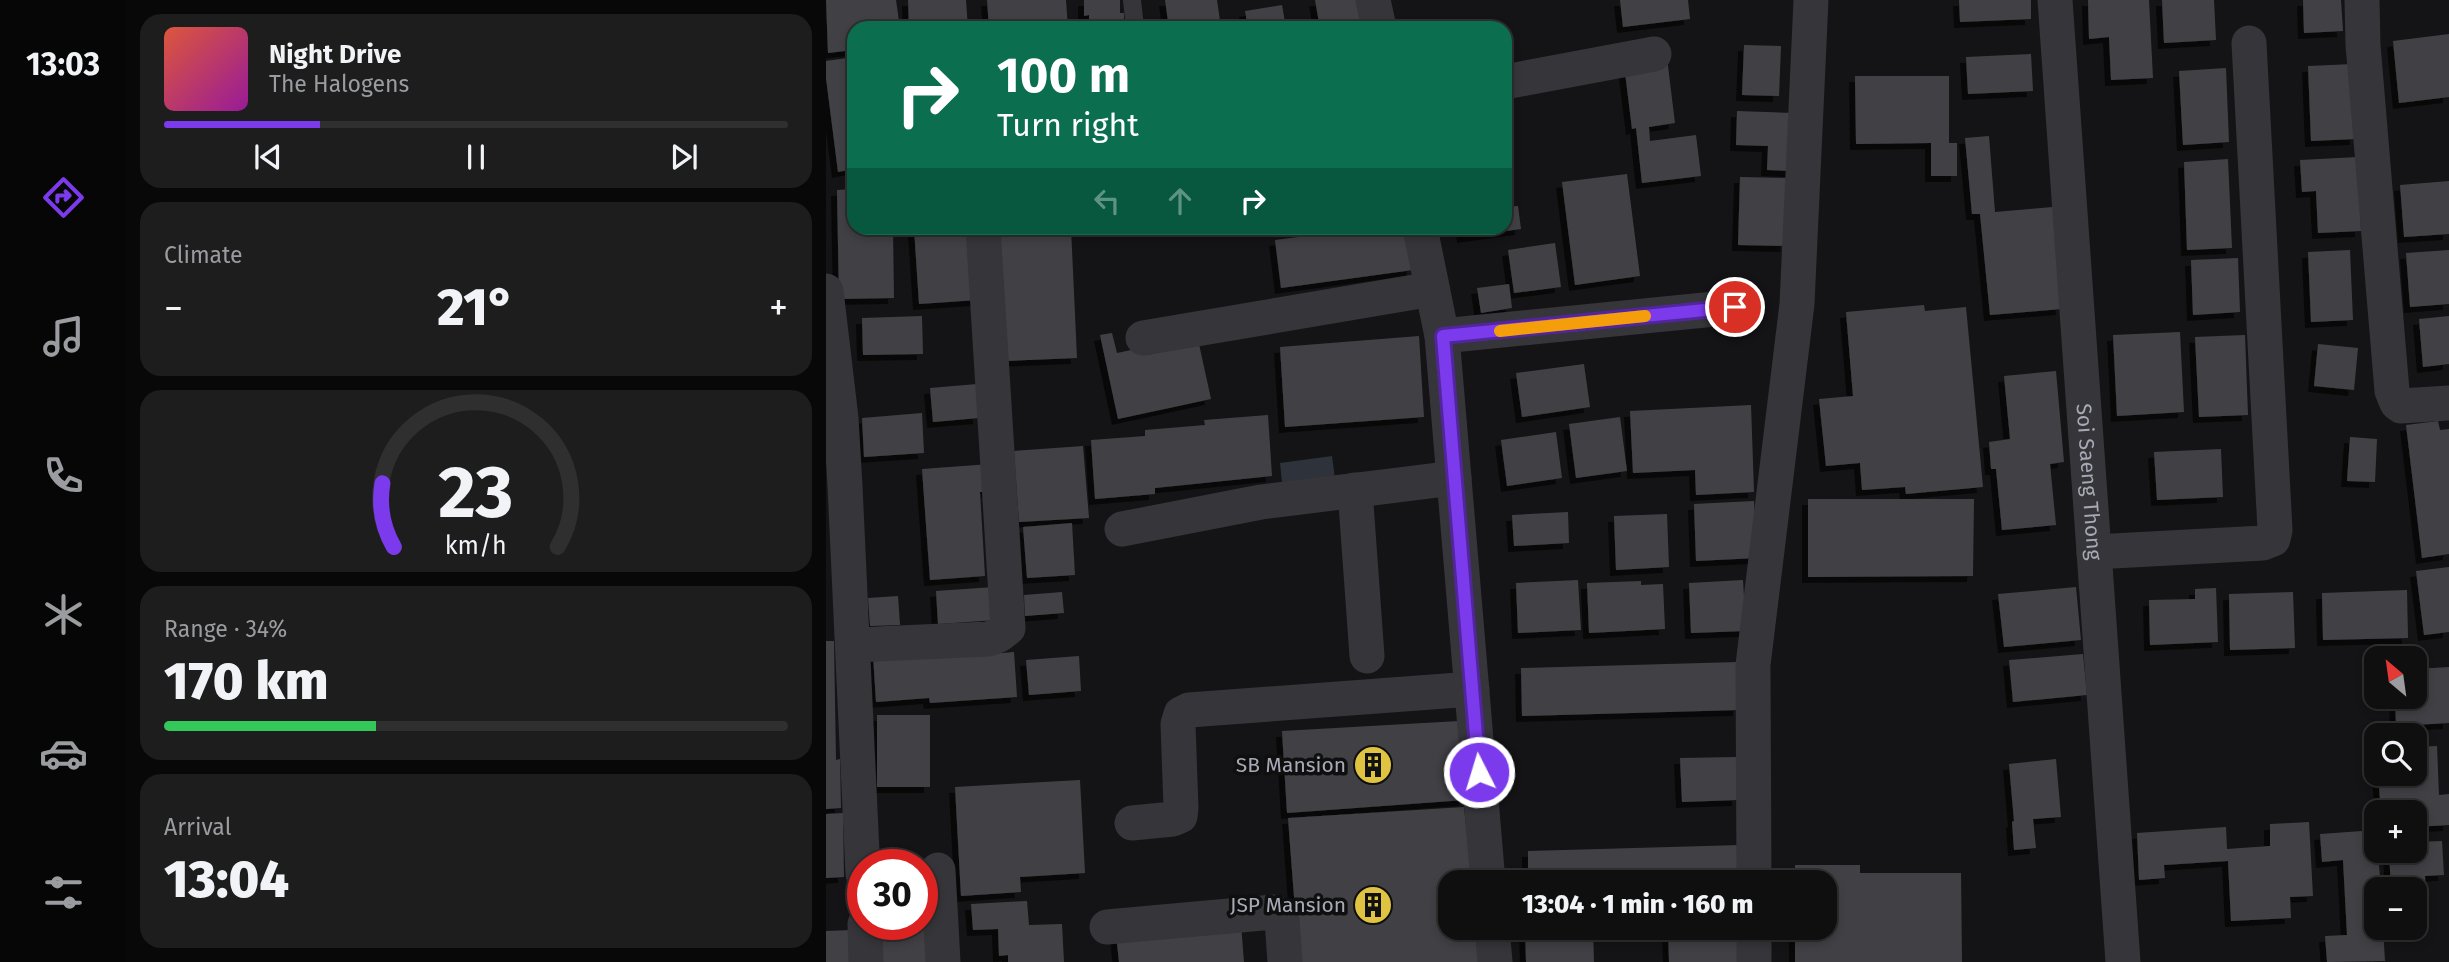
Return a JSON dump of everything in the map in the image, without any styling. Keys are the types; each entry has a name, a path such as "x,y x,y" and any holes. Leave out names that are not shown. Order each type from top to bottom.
{"street":[{"path":"1373,0 1378,21"},
{"path":"1754,870 1753,665 1797,304 1811,0"},
{"name":"Soi Saeng Thong","path":"2055,0 2123,962"},
{"path":"2362,0 2363,45 2394,398 2400,405 2407,407 2449,403"},
{"path":"2094,552 2263,543 2273,539 2275,530 2249,43"},
{"path":"1512,81 1654,54"},
{"path":"854,645 988,639 1008,628 983,235"},
{"path":"1421,235 1443,336 1487,870"},
{"path":"1143,338 1433,289"},
{"path":"826,291 841,418 862,849"},
{"path":"1443,336 1735,307"},
{"path":"1122,529 1261,502 1454,478"},
{"path":"1356,491 1367,656"},
{"path":"1132,823 1180,816 1178,724 1181,714 1189,710 1472,690"},
{"path":"938,870 943,962"},
{"path":"1107,927 1274,912 1282,920 1285,962"},
{"path":"865,940 866,962"},
{"path":"1493,940 1495,962"},
{"path":"1754,940 1754,962"}],"lane":[{"path":"1132,0 1134,21"}],"shaded area":[{"path":"1332,456 1336,486 1283,492 1280,463"}],"building":[{"path":"826,0 896,0 899,21 847,21 847,51 828,53"},
{"path":"908,0 966,0 968,21 909,21"},
{"path":"987,0 1066,0 1068,21 988,21"},
{"path":"1084,0 1120,0 1120,13 1124,13 1124,21 1089,21 1089,15 1084,16"},
{"path":"1165,0 1217,0 1220,21 1168,21"},
{"path":"1315,0 1366,0 1369,21 1319,21"},
{"path":"1620,0 1688,0 1690,19 1623,27"},
{"path":"1959,0 2031,0 2031,19 1960,22"},
{"path":"2088,0 2149,0 2153,78 2111,80 2109,37 2089,39"},
{"path":"2162,0 2214,0 2216,40 2164,43"},
{"path":"2303,0 2341,0 2343,31 2304,33"},
{"path":"1282,5 1285,21 1247,21 1245,11"},
{"path":"2449,34 2449,97 2399,103 2393,41"},
{"path":"1744,45 1781,46 1779,96 1742,95"},
{"path":"2031,54 2033,91 1968,94 1966,57"},
{"path":"847,58 847,170 838,172 826,78 826,61"},
{"path":"1667,58 1675,123 1649,127 1650,141 1696,135 1701,176 1642,183 1636,128 1632,129 1624,64"},
{"path":"2353,64 2356,139 2311,141 2308,66"},
{"path":"2226,68 2229,142 2183,145 2179,71"},
{"path":"1855,76 1949,76 1949,143 1957,143 1957,176 1931,176 1931,143 1856,144"},
{"path":"1737,111 1794,113 1792,171 1767,170 1768,146 1736,145"},
{"path":"1989,136 1995,212 2053,207 2062,309 1990,315 1980,214 1972,214 1965,138"},
{"path":"2358,157 2361,231 2318,233 2316,191 2302,192 2300,160"},
{"path":"2228,159 2232,248 2187,250 2184,162"},
{"path":"1627,174 1640,276 1575,285 1562,182"},
{"path":"1740,177 1788,178 1786,246 1738,245"},
{"path":"2449,181 2449,234 2404,237 2400,185"},
{"path":"847,189 847,235 893,235 894,298 839,299 837,190"},
{"path":"1512,206 1518,206 1521,229 1512,230"},
{"path":"914,235 973,235 978,300 919,304"},
{"path":"999,235 1071,235 1077,358 1005,361"},
{"path":"1314,235 1409,235 1413,270 1281,288 1275,240"},
{"path":"1555,243 1561,287 1514,293 1508,250"},
{"path":"2350,250 2353,320 2311,322 2308,252"},
{"path":"2449,250 2449,304 2410,307 2406,253"},
{"path":"2238,258 2240,312 2193,315 2191,260"},
{"path":"1509,284 1512,308 1481,313 1477,288"},
{"path":"1924,305 1925,311 1966,307 1983,487 1906,494 1905,487 1862,490 1860,463 1826,466 1819,399 1853,396 1846,312"},
{"path":"922,316 923,354 863,355 862,318"},
{"path":"2449,316 2449,364 2423,367 2419,319"},
{"path":"2180,332 2184,412 2117,416 2113,335"},
{"path":"1112,333 1117,353 1145,347 1147,355 1199,344 1211,399 1118,419 1100,335"},
{"path":"2245,335 2248,415 2199,417 2195,337"},
{"path":"1419,336 1424,417 1285,427 1280,347"},
{"path":"2318,344 2358,348 2354,390 2314,386"},
{"path":"1584,364 1590,407 1522,417 1516,373"},
{"path":"2056,371 2064,462 2050,464 2056,525 2002,530 1996,469 1991,469 1989,442 2010,439 2004,376"},
{"path":"977,384 979,418 933,422 930,388"},
{"path":"1751,405 1754,492 1696,495 1695,470 1633,473 1630,411"},
{"path":"922,413 924,453 864,457 862,418"},
{"path":"1268,415 1272,476 1155,488 1155,494 1095,499 1091,440 1145,436 1145,430 1205,425 1204,420"},
{"path":"1620,417 1627,471 1576,478 1569,424"},
{"path":"2438,421 2440,430 2449,429 2449,554 2422,558 2406,425"},
{"path":"1556,432 1562,478 1507,486 1501,440"},
{"path":"2350,437 2377,439 2375,482 2347,481"},
{"path":"1083,446 1089,518 1019,522 1014,451"},
{"path":"2221,449 2223,497 2157,500 2154,452"},
{"path":"990,464 992,492 980,492 985,576 930,580 922,469"},
{"path":"1808,499 1974,499 1973,576 1808,577"},
{"path":"1754,501 1757,558 1696,561 1694,504"},
{"path":"1568,512 1569,543 1514,546 1512,515"},
{"path":"1667,514 1669,567 1616,570 1614,516"},
{"path":"1072,523 1075,575 1027,578 1023,527"},
{"path":"2449,567 2449,632 2424,635 2416,571"},
{"path":"1578,580 1581,630 1518,633 1516,583"},
{"path":"1743,580 1746,631 1691,633 1689,583"},
{"path":"1641,581 1641,585 1663,584 1665,629 1589,633 1587,583"},
{"path":"994,587 996,620 938,624 936,591"},
{"path":"2076,587 2081,640 2004,647 1998,594"},
{"path":"2216,588 2218,642 2150,645 2149,600 2195,599 2195,589"},
{"path":"2407,590 2408,638 2323,640 2322,593"},
{"path":"1062,592 1064,613 1025,616 1024,595"},
{"path":"2293,592 2295,648 2230,650 2229,594"},
{"path":"898,596 900,625 870,626 868,598"},
{"path":"826,641 834,641 836,760 840,759 841,808 826,809"},
{"path":"1014,652 1017,697 930,703 929,698 876,702 873,655 927,659"},
{"path":"2083,654 2087,695 2013,702 2009,660"},
{"path":"1079,656 1081,691 1029,695 1026,660"},
{"path":"1738,662 1739,710 1522,716 1521,668"},
{"path":"2449,667 2449,723 2396,723 2395,709 2427,709 2427,668"},
{"path":"877,715 930,715 930,787 877,787"},
{"name":"SB Mansion","path":"1459,721 1465,800 1287,813 1282,731"},
{"path":"2427,746 2437,746 2439,795 2449,794 2449,825 2427,826 2427,800 2380,800 2379,786 2427,786"},
{"path":"1737,757 1738,800 1682,802 1680,758"},
{"path":"2056,759 2061,817 2033,819 2036,848 2014,850 2009,764"},
{"path":"1080,780 1085,873 1020,877 1021,892 961,896 955,787"},
{"name":"JSP Mansion","path":"1464,807 1471,870 1438,870 1438,940 1478,940 1480,962 1299,962 1288,818"},
{"path":"843,813 844,877 826,878 826,814"},
{"path":"2309,822 2313,896 2290,897 2291,918 2231,921 2228,861 2164,865 2165,878 2139,880 2137,833 2226,827 2227,849 2270,846 2270,824"},
{"path":"2364,831 2364,863 2379,863 2380,877 2364,877 2364,940 2384,940 2385,961 2327,962 2325,936 2347,935 2343,860 2322,862 2320,834"},
{"path":"2442,841 2444,875 2390,877 2390,863 2427,863 2427,842"},
{"path":"1741,845 1742,870 1528,870 1528,851"},
{"path":"1795,865 1860,865 1860,873 1961,873 1962,962 1795,962 1795,940 1837,940 1837,870 1795,870"},
{"path":"1027,901 1029,925 1062,924 1064,962 1008,962 1008,955 999,956 998,929 973,930 971,904"},
{"path":"1241,924 1244,962 1119,962 1116,934"},
{"path":"847,930 847,940 852,940 853,962 826,962 826,931"},
{"path":"882,940 930,940 934,962 882,962"},
{"path":"1525,940 1593,940 1594,962 1526,962"},
{"path":"1668,940 1737,940 1737,962 1669,962"}],"slow traffic":[{"path":"1500,331 1645,316"}],"place":[{"name":"SB Mansion","path":"1373,765"},
{"name":"JSP Mansion","path":"1373,905"}],"route":[{"path":"1479,772 1443,336 1735,307"}]}
